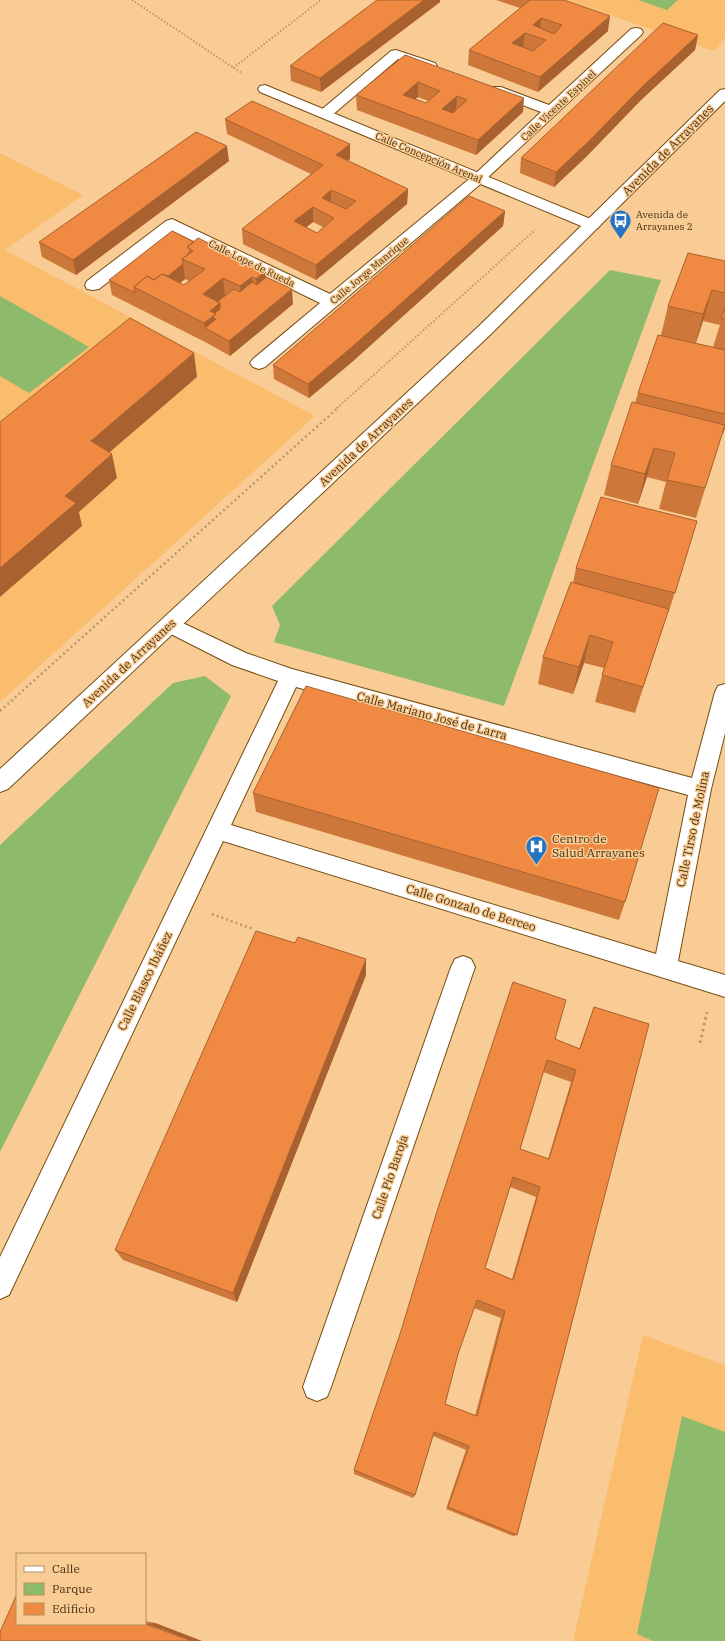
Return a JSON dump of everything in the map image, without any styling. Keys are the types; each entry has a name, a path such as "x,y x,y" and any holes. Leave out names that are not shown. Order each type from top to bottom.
{"street":[{"name":"Calle Vicente Espinel","path":"479,178 636,32"},
{"path":"325,114 396,54 440,70"},
{"path":"485,86 551,111"},
{"name":"Calle Concepción Arenal","path":"265,89 592,225"},
{"name":"Avenida de Arrayanes","path":"0,783 480,336 725,93"},
{"name":"Calle Jorge Manrique","path":"259,363 479,178"},
{"name":"Calle Lope de Rueda","path":"93,285 172,224 332,302"},
{"name":"Calle Mariano José de Larra","path":"170,625 239,659 290,677 700,789"},
{"name":"Calle Blasco Ibáñez","path":"0,1286 290,677"},
{"name":"Calle Tirso de Molina","path":"665,968 700,789 725,692"},
{"name":"Calle Gonzalo de Berceo","path":"217,830 725,986"},
{"name":"Calle Pío Baroja","path":"317,1387 463,967"}],"path":[{"path":"132,0 265,89"},
{"path":"233,68 321,0"},
{"path":"0,711 535,230"},
{"path":"183,903 253,929"}],"shaded area":[{"path":"567,0 725,0 725,39 713,51"},
{"path":"0,153 83,195 5,250 315,416 0,702"},
{"path":"643,1335 725,1365 725,1641 573,1641"}],"green space":[{"path":"638,0 678,0 667,10"},
{"path":"610,270 661,280 504,706 274,642 280,625 272,606"},
{"path":"0,296 89,347 29,393 0,376"},
{"path":"205,676 231,696 0,1152 0,845 173,683"},
{"path":"682,1416 725,1432 725,1641 653,1641 637,1634"}],"building":[{"path":"377,0 424,0 320,78 290,66 317,45"},
{"path":"530,0 564,0 610,16 540,77 469,50","holes":["541,18 562,25 554,34 533,25","525,33 546,40 533,51 512,43"]},
{"path":"663,23 698,35 643,86 556,172 521,158"},
{"path":"405,55 524,98 478,140 356,95","holes":["418,82 440,91 426,103 403,95","457,96 467,100 453,113 442,109"]},
{"path":"252,101 350,144 336,155 408,189 316,265 242,229 323,165 225,119","holes":["331,190 356,201 346,209 322,198","313,207 334,218 317,233 294,221"]},
{"path":"196,132 227,146 73,260 39,242"},
{"path":"469,196 505,211 352,347 308,384 273,365 395,260"},
{"path":"172,231 194,242 187,247 191,250 188,253 189,254 182,259 183,264 168,276 162,274 154,280 147,276 134,287 135,293 109,280"},
{"path":"198,238 266,271 256,279 252,277 240,286 223,278 203,294 220,303 210,311 216,314 204,323 134,287 147,276 154,280 162,274 184,285 205,269 182,259 193,251 187,247"},
{"path":"688,253 725,261 725,293 712,290 703,314 668,306"},
{"path":"266,277 292,289 229,341 205,328 216,319 212,317 220,309 220,303 217,302 234,289 240,292 252,282 257,285"},
{"path":"725,307 725,319 721,318"},
{"path":"130,318 194,353 91,441 112,454 65,496 76,503 0,568 0,422"},
{"path":"658,335 725,350 725,414 638,393"},
{"path":"632,402 725,425 705,488 667,480 675,453 654,448 645,474 611,465"},
{"path":"601,497 697,521 675,593 576,568"},
{"path":"571,582 669,609 643,687 602,675 613,642 590,635 579,667 543,657"},
{"name":"Centro de Salud Arrayanes","path":"306,686 659,788 625,902 253,793"},
{"path":"256,931 295,943 298,937 366,959 233,1293 115,1250"},
{"path":"513,982 566,1000 555,1039 580,1049 594,1007 649,1024 517,1535 448,1507 469,1446 434,1432 415,1495 354,1470 401,1331 438,1208","holes":["547,1060 576,1070 549,1159 520,1149","513,1177 540,1187 513,1280 485,1268","477,1300 505,1311 477,1416 445,1404 458,1354"]},
{"path":"16,1596 16,1625 146,1624 192,1641 0,1641 0,1632"}],"place":[{"name":"Avenida de Arrayanes 2","path":"621,240"},
{"name":"Centro de Salud Arrayanes","path":"536,866"}]}
